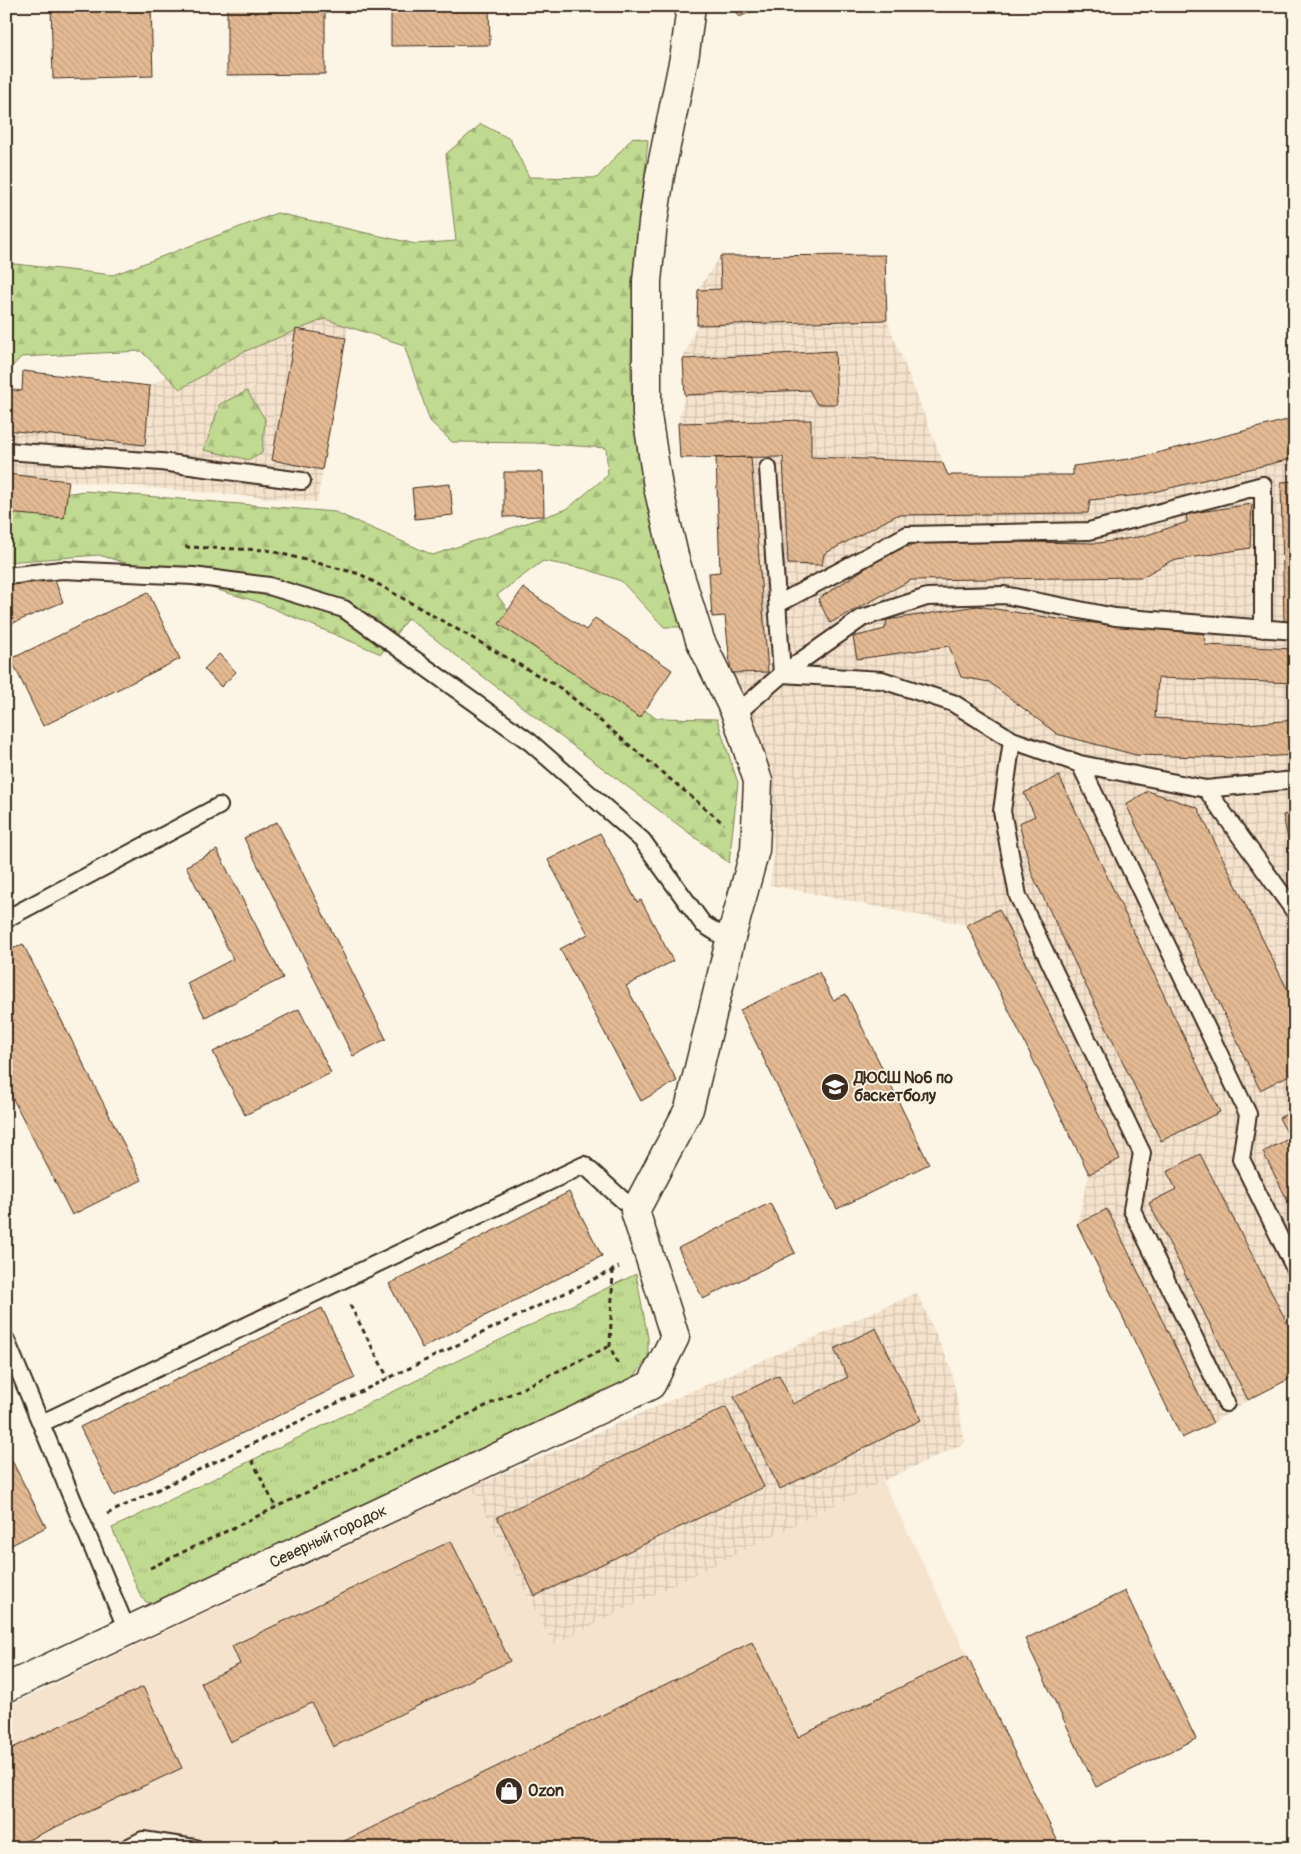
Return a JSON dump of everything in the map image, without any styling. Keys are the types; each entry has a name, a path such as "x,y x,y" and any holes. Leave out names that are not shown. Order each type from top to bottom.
{"street":[{"path":"641,1390 675,1337 635,1211 689,1109 730,942 755,850 758,782 736,714 700,640 674,560 658,486 647,415 647,280 653,222 660,175 685,53 691,6"},
{"name":"Северный городок","path":"6,1688 641,1390"}],"lane":[{"path":"6,451 161,462 302,481"},
{"path":"768,468 782,674"},
{"path":"778,604 907,535 1088,531 1263,485 1264,629"},
{"path":"6,576 62,570 193,576 270,586 344,609 530,742 642,840 703,924 730,942"},
{"path":"736,714 782,674 862,618 927,597 1004,595 1115,617 1295,631"},
{"path":"782,674 882,680 953,703 1012,740 1080,764 1206,789 1295,780"},
{"path":"1012,740 1002,811 1018,896 1142,1152 1132,1210 1226,1403"},
{"path":"1080,764 1248,1114 1241,1159 1295,1269"},
{"path":"1206,789 1295,912"},
{"path":"6,919 219,806"},
{"path":"42,1423 584,1165 635,1211"},
{"path":"6,1340 128,1630"},
{"path":"127,1848 143,1840 195,1848"}],"path":[{"path":"84,1525 648,1253"},
{"path":"613,1270 610,1346 641,1390"},
{"path":"339,1282 388,1378"},
{"path":"150,1568 610,1346"},
{"path":"252,1460 276,1506"}],"shaded area":[{"path":"885,255 887,320 948,475 1073,475 1073,466 1137,458 1295,418 1295,1376 1248,1400 1213,1423 1182,1438 1077,1224 1089,1174 967,925 770,885 773,860 771,781 731,673 725,617 712,617 709,573 720,571 716,458 680,458 678,423 685,395 683,359 697,325 698,290 720,256"},
{"path":"302,299 352,307 317,502 69,481 64,518 6,513 6,389 22,390 23,371 150,386"},
{"path":"917,1293 951,1368 965,1443 883,1481 553,1645 472,1487"},
{"path":"883,1481 1061,1848 6,1848 6,1707 472,1487 553,1645"}],"green space":[{"path":"481,124 510,139 529,177 597,178 633,137 648,140 632,330 632,399 636,440 646,494 684,627 664,627 621,581 586,569 543,561 497,595 519,624 656,718 717,719 738,783 729,863 548,727 408,618 381,654 255,601 99,555 6,562 6,502 85,491 335,512 433,555 567,509 608,475 606,448 535,443 452,442 430,421 404,345 325,319 243,352 180,389 141,351 21,357 6,373 6,263 113,275 277,213 416,244 456,241 446,154"},
{"path":"247,391 265,419 262,453 250,460 204,450 220,404"},
{"path":"636,1274 648,1338 648,1358 629,1383 156,1604 146,1602 140,1595 112,1528"}],"building":[{"path":"51,6 151,6 153,76 53,79"},
{"path":"227,6 325,6 325,74 227,75"},
{"path":"391,6 489,6 490,45 391,46"},
{"path":"735,6 761,6 762,7 739,17"},
{"path":"885,255 887,320 697,325 698,290 721,289 720,256"},
{"path":"296,329 346,338 322,470 272,460"},
{"path":"835,351 837,404 817,404 809,390 685,395 683,359"},
{"path":"23,371 150,386 145,445 6,430 6,389 22,391"},
{"path":"1295,418 1295,458 1141,495 1090,500 1088,513 897,515 824,554 822,565 788,564 783,457 680,458 678,423 811,420 811,457 942,462 948,475 1073,475 1073,466 1137,458"},
{"path":"751,457 768,672 731,673 725,616 712,617 709,573 720,572 716,458"},
{"path":"504,472 543,472 544,516 504,517"},
{"path":"6,474 69,481 64,518 6,513"},
{"path":"1295,481 1295,621 1284,621 1281,482"},
{"path":"450,484 453,515 415,519 412,488"},
{"path":"1252,504 1250,548 1171,561 1142,577 911,580 830,623 818,599 895,549 935,541 1099,543 1144,536 1187,522 1186,514"},
{"path":"54,578 63,602 6,626 6,584"},
{"path":"523,588 586,630 595,618 672,670 640,718 499,624"},
{"path":"148,592 180,659 43,726 11,659"},
{"path":"977,606 1064,620 1204,634 1205,645 1295,649 1295,683 1158,678 1155,718 1247,724 1295,720 1295,755 1241,758 1136,755 1057,734 989,682 961,677 949,646 857,659 853,637 885,629 887,620"},
{"path":"219,654 236,672 221,687 204,669"},
{"path":"1059,776 1220,1112 1161,1141 1032,874 1019,823 1035,816 1024,793"},
{"path":"1148,791 1198,808 1295,1005 1295,1072 1260,1090 1126,804"},
{"path":"1295,813 1295,848 1290,848 1283,815"},
{"path":"277,822 386,1039 353,1056 244,838"},
{"path":"600,833 637,902 641,900 673,961 626,986 677,1081 641,1101 560,949 588,934 548,860"},
{"path":"217,850 283,978 205,1017 187,983 233,959 186,866"},
{"path":"999,909 1120,1159 1089,1174 967,925"},
{"path":"23,944 142,1180 72,1215 6,1085 6,952"},
{"name":"ДЮСШ №6 по баскетболу","path":"819,972 833,1000 846,994 929,1164 837,1209 740,1010"},
{"path":"299,1009 331,1073 245,1115 213,1052"},
{"path":"1295,1110 1295,1215 1263,1152 1290,1138 1279,1118"},
{"path":"1200,1154 1295,1338 1295,1376 1248,1400 1149,1203 1176,1189 1167,1172"},
{"path":"569,1192 602,1256 422,1348 389,1284"},
{"path":"770,1203 795,1253 703,1299 678,1248"},
{"path":"1107,1209 1213,1423 1182,1438 1077,1224"},
{"path":"322,1308 355,1378 114,1496 80,1427"},
{"path":"876,1328 921,1420 780,1489 734,1397 779,1375 793,1404 848,1377 834,1349"},
{"path":"726,1407 764,1487 535,1596 497,1517"},
{"path":"9,1455 46,1527 6,1548 6,1456"},
{"path":"451,1541 510,1661 333,1747 312,1703 230,1742 201,1683 240,1664 232,1646"},
{"path":"1125,1591 1196,1739 1096,1787 1025,1639"},
{"path":"752,1642 798,1737 967,1655 1061,1848 330,1848"},
{"path":"143,1687 182,1768 11,1848 6,1848 6,1751"}],"place":[{"name":"ДЮСШ №6 по баскетболу","path":"835,1087"},
{"name":"Ozon","path":"509,1791"}]}
